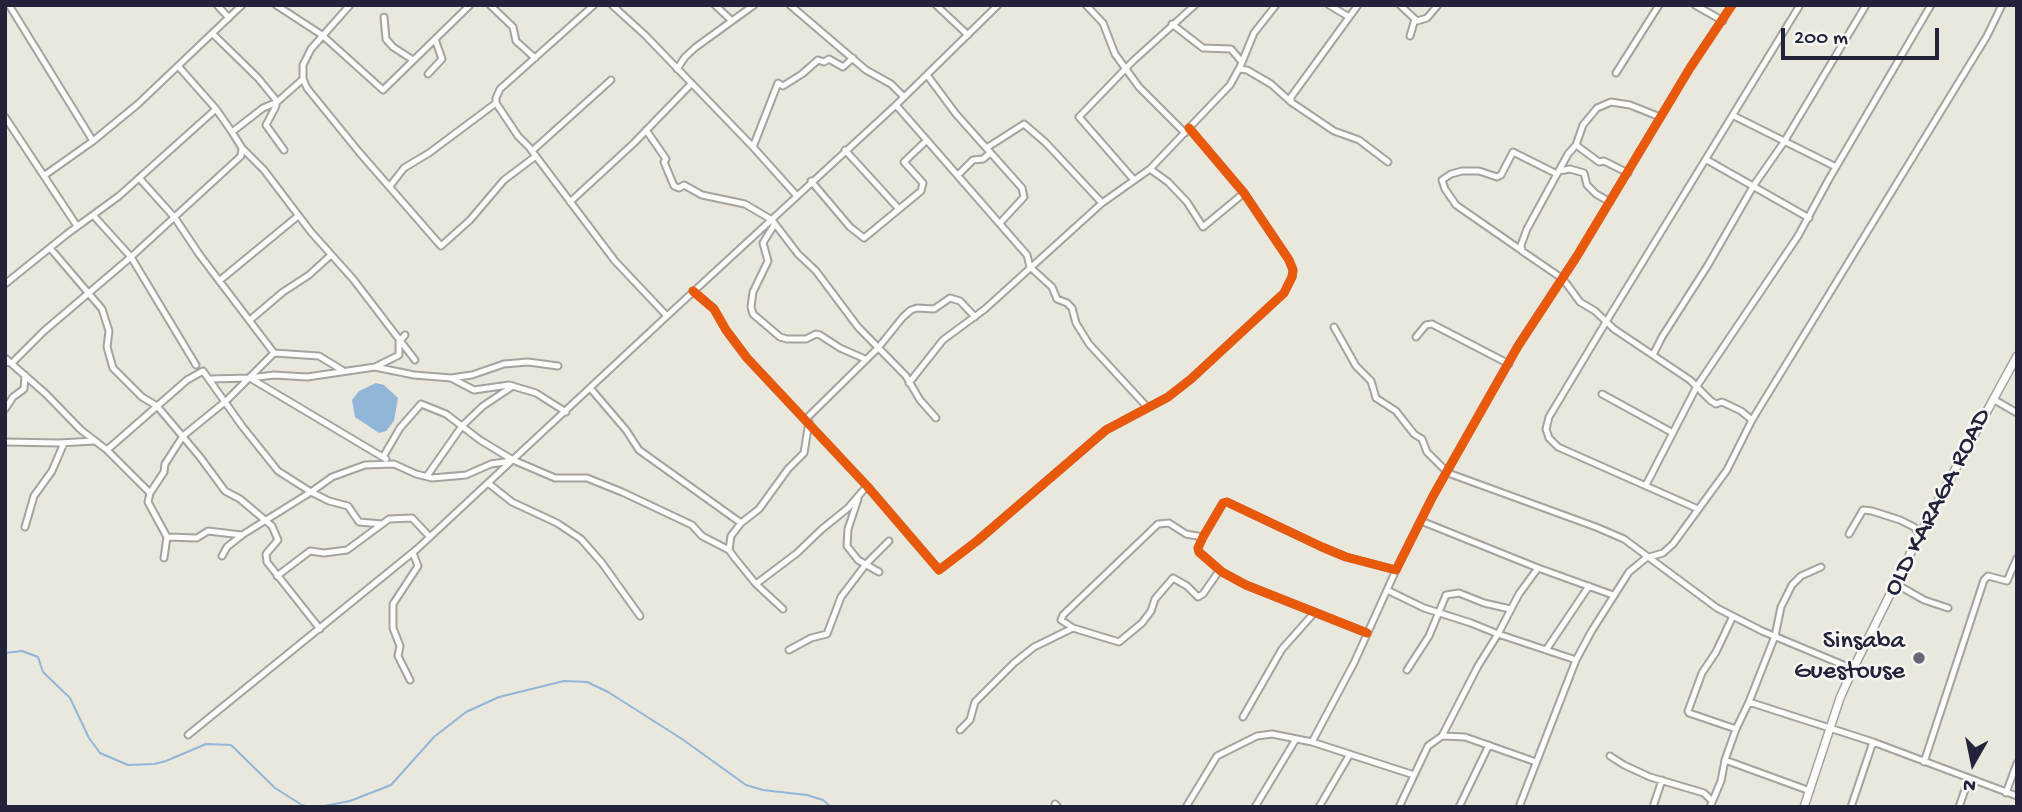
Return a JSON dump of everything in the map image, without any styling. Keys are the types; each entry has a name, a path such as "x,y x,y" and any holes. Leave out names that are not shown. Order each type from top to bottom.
{"street":[{"path":"9,5 93,141"},
{"path":"217,5 229,18"},
{"path":"45,175 93,141 214,34 242,5"},
{"path":"276,5 322,35 383,90 470,5"},
{"path":"350,5 322,35 305,60 303,79 307,88 359,152 441,246 470,220 504,180 611,80"},
{"path":"490,5 513,27 516,41 536,58"},
{"path":"594,5 500,89 496,103 615,261 667,316"},
{"path":"612,5 754,147 797,197"},
{"path":"715,5 732,21"},
{"path":"677,69 685,57 754,5"},
{"path":"790,5 866,70 897,88 904,97"},
{"path":"936,5 968,35"},
{"path":"188,735 413,553 693,291 773,222 811,181 896,105 998,5"},
{"path":"693,291 714,309 747,358 867,486 939,570 977,541 1106,430 1148,408 1191,379 1268,310 1284,293 1292,277 1293,270 1289,260 1244,193 1187,130 1139,87 1115,54 1103,23 1086,5"},
{"path":"1134,180 1079,119 1133,61 1195,5"},
{"path":"909,383 943,340 975,317 1102,203 1150,169 1230,85 1254,33 1276,5"},
{"path":"1329,5 1349,17"},
{"path":"1291,102 1358,5"},
{"path":"1400,5 1421,21 1438,5"},
{"path":"1616,73 1659,5"},
{"path":"1695,5 1723,21"},
{"path":"1312,743 1421,521 1509,364 1732,5"},
{"path":"1698,509 1558,447 1549,438 1546,429 1549,417 1800,5"},
{"path":"1653,355 1866,5"},
{"path":"1646,485 1697,386 1809,218 1931,5"},
{"path":"1519,807 1576,660 1614,595 1629,572 1646,558 1663,553 1727,470 1752,420 1987,36 2002,5"},
{"path":"384,17 386,39 413,60"},
{"path":"1410,36 1415,19"},
{"path":"1172,24 1203,48 1231,49 1242,62"},
{"path":"214,34 258,78 277,103"},
{"path":"428,74 442,58 435,39"},
{"path":"754,147 778,83 783,86 818,60 824,62 829,59 843,67 853,58"},
{"path":"178,66 216,109 242,148 264,170 298,216 353,279 415,360"},
{"path":"1239,69 1247,69 1334,131 1359,140 1388,162"},
{"path":"927,75 956,114 1024,192 1024,197 1000,223"},
{"path":"284,150 265,125 277,103 303,79"},
{"path":"570,202 691,84"},
{"path":"232,132 263,108 277,103"},
{"path":"390,186 404,168 429,153 496,103"},
{"path":"1522,251 1521,245 1527,229 1576,145 1583,125 1603,105 1621,103 1660,117"},
{"path":"896,105 1027,255 1030,267 1052,287 1057,299 1072,308 1076,323 1089,345 1148,408"},
{"path":"5,285 140,179 216,109"},
{"path":"1734,116 1836,167"},
{"path":"5,117 77,226"},
{"path":"958,175 973,160 983,159 989,150 1024,124 1046,143 1102,203"},
{"path":"646,130 666,157 664,162 674,186 679,188 684,185 702,195 746,204 773,222 798,254 816,271 859,327 898,366 936,418"},
{"path":"811,181 861,237 866,237 921,191 923,184 904,162 927,140"},
{"path":"1576,145 1599,162 1604,161 1628,173"},
{"path":"150,493 107,450 8,361 175,218 237,161 242,148"},
{"path":"845,149 898,208"},
{"path":"1610,202 1587,185 1584,173 1570,169 1558,172 1513,152 1497,177 1479,171 1462,171 1442,180 1445,190 1456,205 1563,279 1580,302 1697,386 1716,404 1722,402 1752,420"},
{"path":"1707,160 1809,218"},
{"path":"1150,169 1168,182 1187,202 1203,227 1244,193"},
{"path":"140,179 175,218 274,353"},
{"path":"93,215 131,257 196,365"},
{"path":"219,281 298,216"},
{"path":"773,222 763,243 768,261 753,292 753,314 787,340 806,339 816,334 865,359"},
{"path":"50,248 102,309 109,331 107,347 113,368 142,397 157,407 225,491 240,499 272,526 278,540 266,554 267,562 320,629"},
{"path":"250,320 331,255"},
{"path":"1027,255 1040,257"},
{"path":"729,550 731,536 741,523 759,509 788,468 804,453 807,420 878,348 903,317 917,308 934,309 950,298 960,302 975,317"},
{"path":"1416,337 1426,325 1432,324 1509,364"},
{"path":"1334,327 1356,366 1371,382 1376,398 1400,416 1414,434 1422,439 1427,452 1448,473 1596,527 1624,540 1638,548 1646,558 1733,616 1853,669"},
{"path":"375,367 399,355 399,342 405,335"},
{"path":"164,558 167,537 148,502 150,493 164,472 165,464 183,436 226,401 274,353 319,356 342,370"},
{"name":"OLD KARAGA ROAD","path":"1804,807 1853,669 1920,534 2017,356"},
{"path":"209,379 274,375 307,377 375,367 414,376 451,378 472,375 504,364 528,362 558,366"},
{"path":"107,450 187,380 203,371 278,471 311,492 348,506 359,522 382,524"},
{"path":"5,409 13,397 24,389 25,374"},
{"path":"250,378 394,464 427,476 466,475 491,464 513,460"},
{"path":"451,378 474,390 513,386 536,393 566,412"},
{"path":"427,476 463,426 484,406 513,386"},
{"path":"591,389 626,430 639,450 741,523"},
{"path":"1602,394 1673,433"},
{"path":"1993,399 2017,413"},
{"path":"383,457 400,428 421,404 446,414 513,460 555,478 587,478 692,525 702,536 729,550 756,583 783,609"},
{"path":"5,442 95,441"},
{"path":"25,527 34,495 52,471 64,443"},
{"path":"222,556 227,547 242,535 332,477 365,465 394,464"},
{"path":"488,483 512,502 557,523 581,539 602,563 640,617"},
{"path":"756,583 797,553 867,486"},
{"path":"858,497 848,529 847,546 858,560 879,572"},
{"path":"1367,633 1246,585 1219,570 1199,552 1203,537 1223,503 1227,502 1322,547 1396,570"},
{"path":"1849,534 1863,510 1900,520 1920,534"},
{"path":"277,576 310,551 324,553 347,550 389,519 412,518 429,537"},
{"path":"1421,521 1614,595"},
{"path":"1203,537 1186,534 1170,523 1158,524 1063,615 1061,620 1073,628 1119,642 1142,623 1151,611 1155,599 1173,578 1198,597 1203,594 1219,570"},
{"path":"167,537 197,538 208,531 242,535"},
{"path":"789,650 811,638 827,634 841,597 866,564 889,541"},
{"path":"410,680 398,656 400,646 393,628 393,604 418,566 413,553"},
{"path":"1924,762 1984,580 1988,576 2007,581 2017,558"},
{"path":"1711,804 1721,781 1736,729 1775,636 1781,607 1792,586 1801,576 1821,567"},
{"path":"1399,807 1428,746 1442,736 1510,609 1538,568"},
{"path":"1896,584 1924,600 1948,608"},
{"path":"1546,650 1589,586"},
{"path":"1387,590 1424,608 1576,660"},
{"path":"1407,670 1429,636 1443,599 1451,593 1460,593 1484,603 1510,609"},
{"path":"1243,718 1282,649 1314,613"},
{"path":"1733,616 1716,652 1702,673 1688,710 1689,713 1736,729"},
{"path":"960,730 970,720 975,702 1014,663 1034,647 1073,628"},
{"path":"1749,702 1873,742 2017,796"},
{"path":"1186,807 1217,756 1258,736 1272,734 1312,743 1414,775"},
{"path":"1442,736 1465,737 1536,762"},
{"path":"1255,807 1296,739"},
{"path":"1851,807 1873,742"},
{"path":"1459,807 1489,745"},
{"path":"1319,807 1350,754"},
{"path":"1610,756 1624,765 1662,780 1704,793 1711,804"},
{"path":"1725,760 1810,791"},
{"path":"2006,793 2017,763"},
{"path":"1959,807 1969,778"},
{"path":"1653,807 1662,780"}],"water":[{"path":"376,383 384,385 398,398 394,421 386,431 379,433 355,417 352,400 359,391"}],"waterway":[{"path":"5,653 22,651 38,657 43,672 70,698 89,738 100,753 128,765 154,764 206,744 231,745 275,788 310,807"},
{"path":"319,807 350,801 391,785 434,737 466,712 499,697 564,681 587,682 608,692 682,739 746,785 763,790 807,795 823,800 831,807"}],"cycle path":[{"path":"1367,633 1246,585 1222,572 1199,552 1203,537 1223,503 1227,502 1346,557 1396,570 1433,496 1518,346 1577,256 1690,68 1732,5"},
{"path":"693,291 714,309 747,358 867,486 939,570 977,541 1106,430 1168,397 1191,379 1284,293 1292,277 1293,270 1289,260 1244,193 1189,128"}],"place":[{"name":"Sinsaba Guestouse","path":"1919,658"}]}
